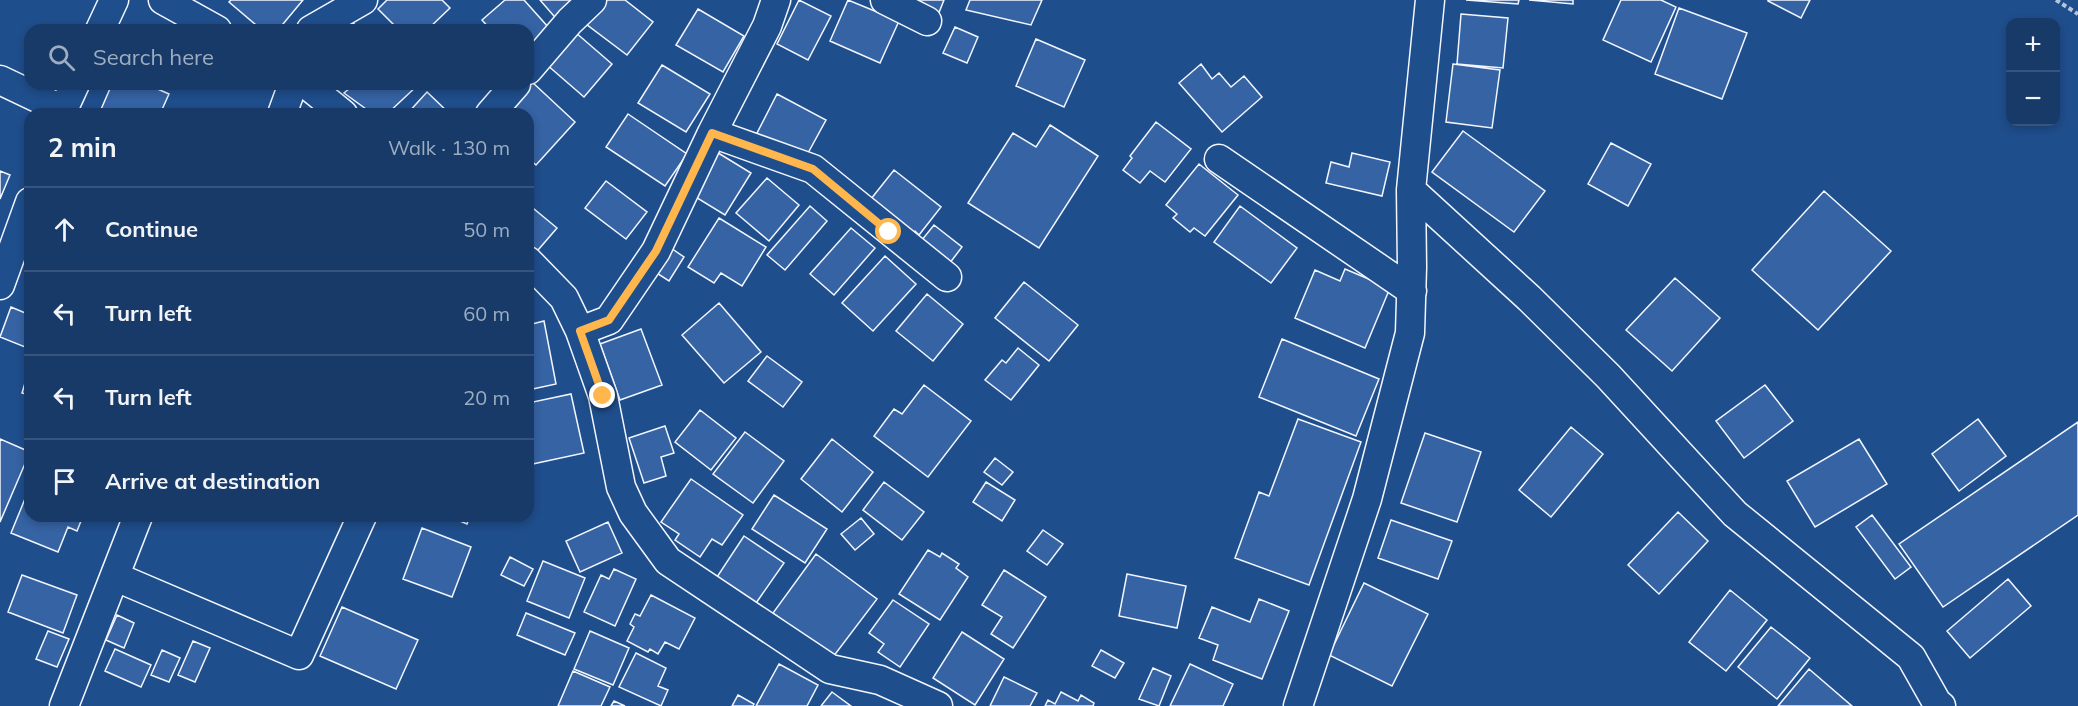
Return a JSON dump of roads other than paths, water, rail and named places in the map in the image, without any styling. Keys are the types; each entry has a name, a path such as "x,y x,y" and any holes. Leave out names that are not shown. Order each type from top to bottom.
{"street":[{"path":"103,24 114,0"},
{"path":"321,24 363,0"},
{"path":"534,63 570,21 592,0"},
{"path":"580,331 609,320 656,251 712,133 767,26 776,0"},
{"path":"885,0 927,21"},
{"path":"1298,706 1367,499 1410,333 1411,190 1430,0"},
{"path":"176,3 208,24"},
{"path":"0,80 54,108"},
{"path":"64,108 72,90"},
{"path":"284,108 291,90"},
{"path":"314,90 336,108"},
{"path":"495,108 511,90"},
{"path":"712,133 813,169 947,277"},
{"path":"1219,159 1412,291"},
{"path":"1411,190 1537,306 1608,376 1735,514 1911,657 1941,706"},
{"path":"0,285 24,219"},
{"path":"534,267 564,298 580,331 603,396 621,487 633,513 668,561 830,669 880,680 938,706"},
{"path":"64,706 136,522"},
{"path":"116,577 299,655 360,522"}]}
